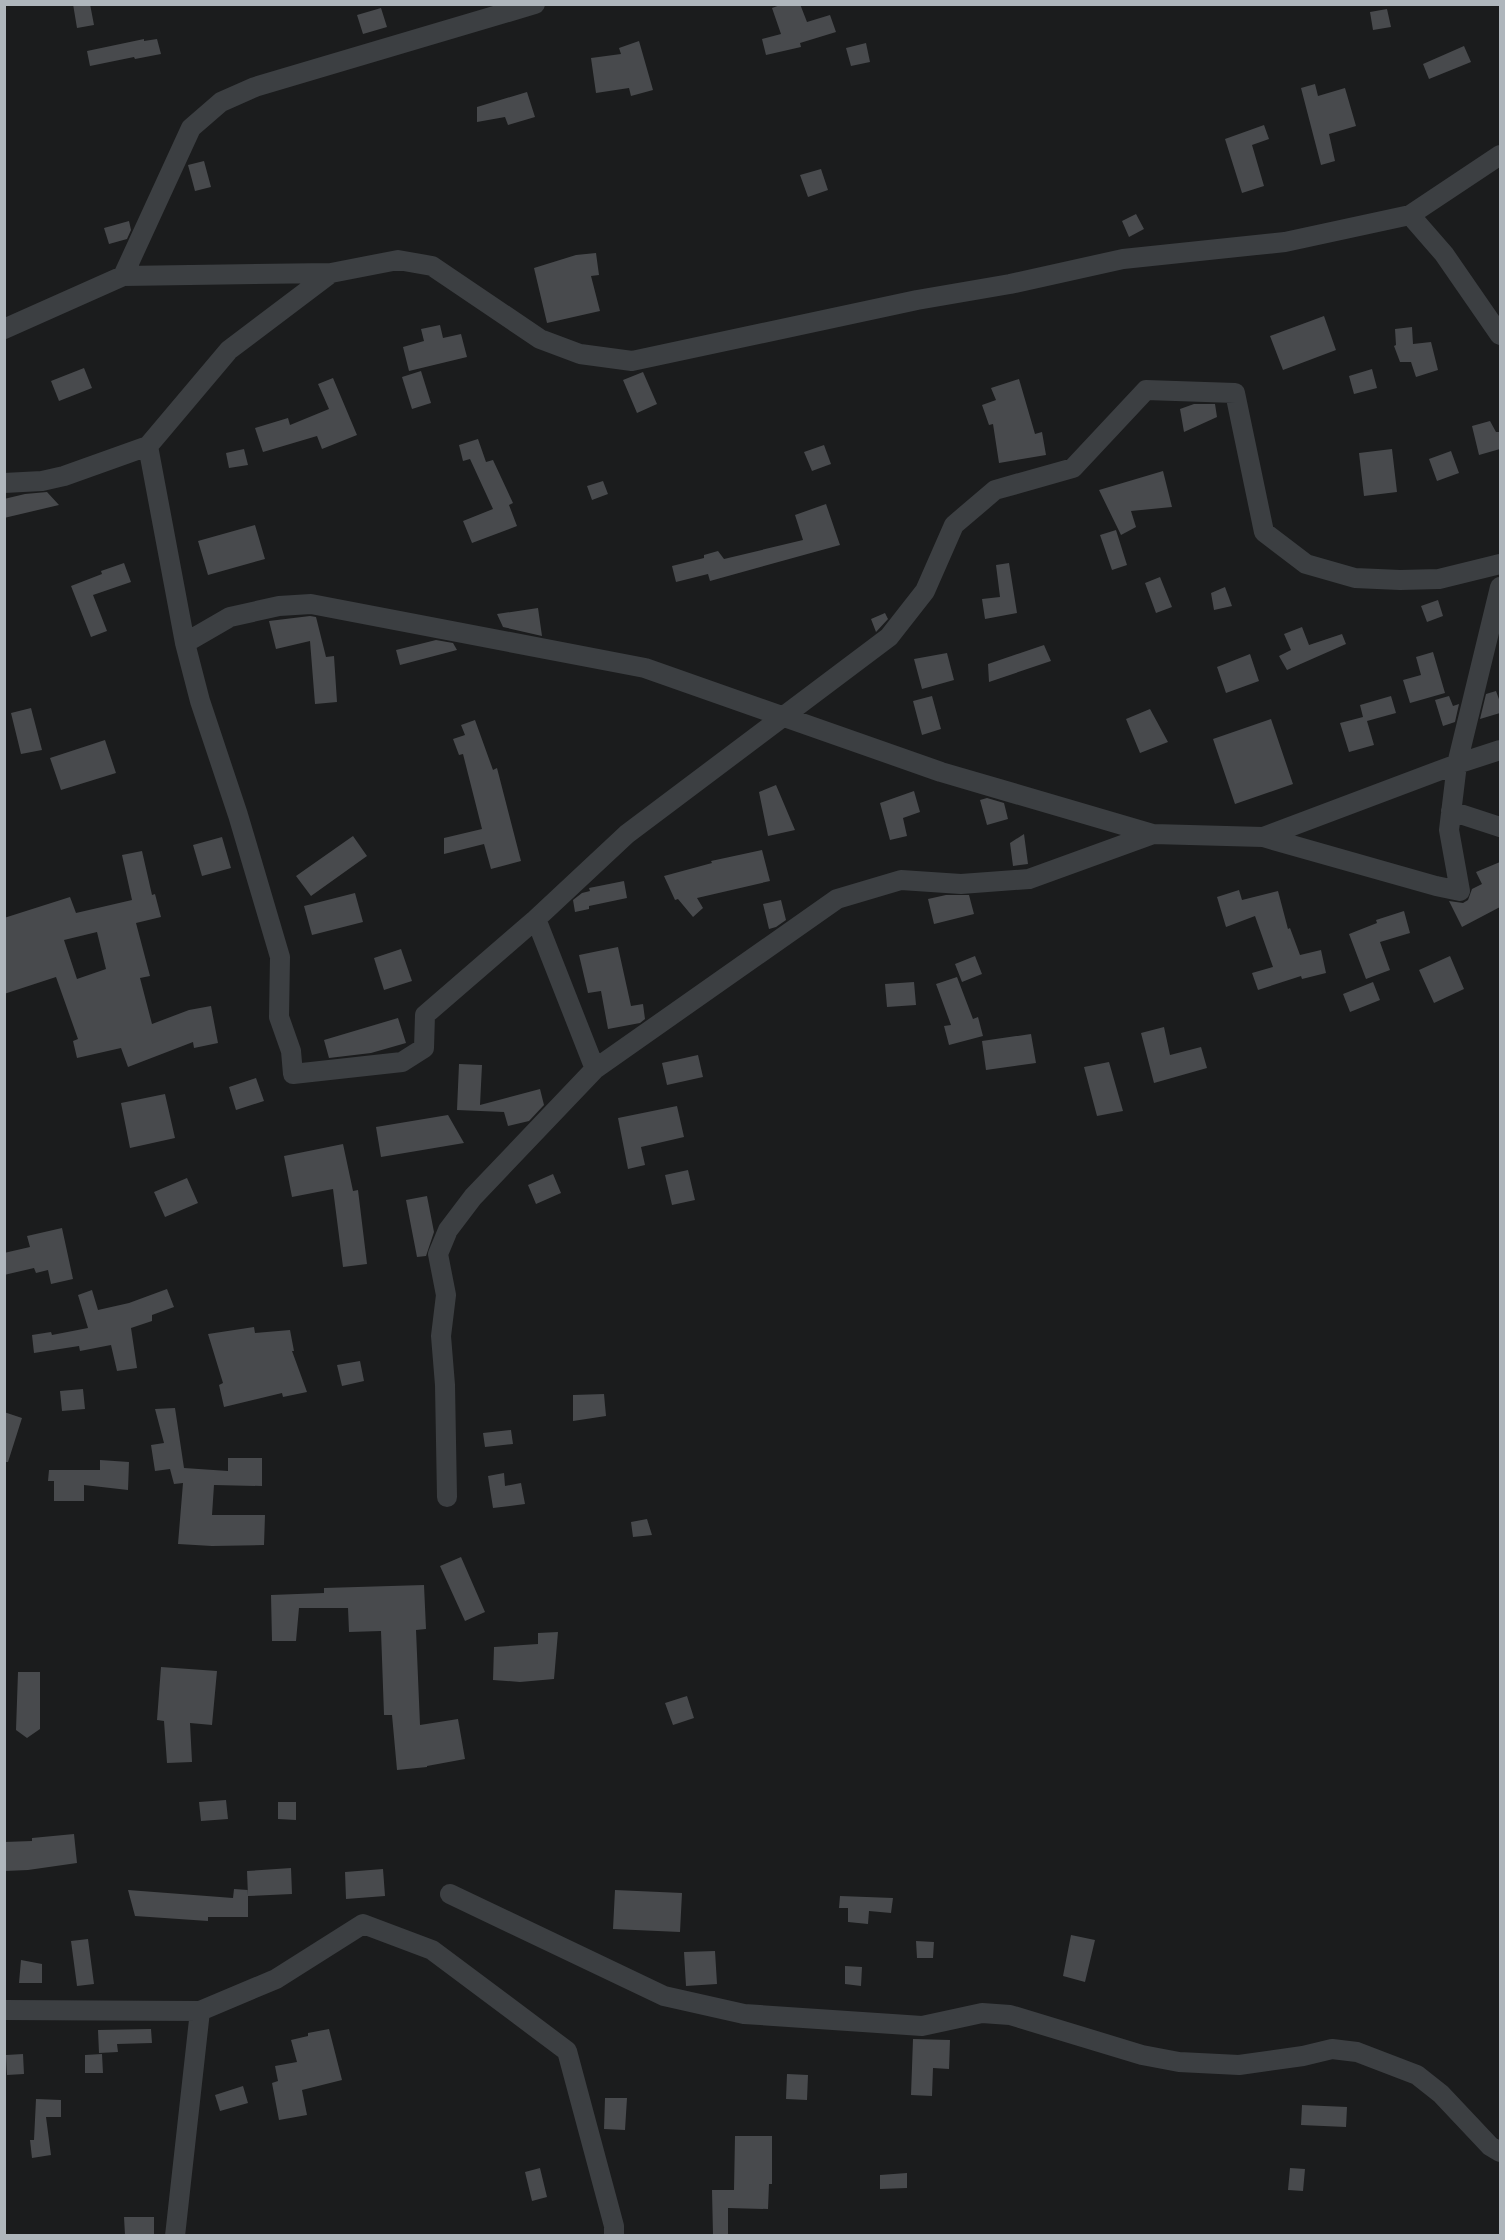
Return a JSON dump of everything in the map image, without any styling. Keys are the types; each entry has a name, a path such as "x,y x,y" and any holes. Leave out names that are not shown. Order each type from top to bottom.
{"street":[{"path":"123,276 191,128 221,102 255,87 535,4"},
{"path":"4,329 123,276 332,273 398,260 432,266 540,339 580,354 632,361 917,300 1010,284 1123,260 1285,242 1410,215 1500,155"},
{"path":"1410,215 1444,254 1500,335"},
{"path":"4,483 42,481 64,476 148,446 229,350 332,273"},
{"path":"148,446 185,643 200,701 238,815 280,957 279,1017 291,1051 293,1074 402,1062 424,1048 425,1015 536,919 627,834 889,637 925,591 954,525 995,490 1073,468 1146,390 1235,393 1264,532 1306,564 1355,578 1400,580 1440,579 1500,564"},
{"path":"185,643 230,617 279,606 311,604 645,668 941,772 1153,834 1263,837 1460,891 1449,830 1457,764 1500,587"},
{"path":"1263,837 1500,750"},
{"path":"1451,810 1500,827"},
{"path":"447,1497 445,1385 441,1336 446,1295 438,1254 448,1230 474,1197 595,1069 837,898 901,880 961,884 1029,879 1153,834"},
{"path":"536,919 595,1069"},
{"path":"450,1894 664,1995 744,2014 922,2026 982,2013 1010,2015 1142,2055 1179,2062 1239,2066 1332,2049 1357,2052 1417,2075 1441,2094 1490,2146 1500,2152"},
{"path":"4,2010 200,2011 276,1979 363,1924 432,1950 567,2051 614,2226 614,2235"},
{"path":"175,2235 200,2011"}],"building":[{"path":"73,4 90,4 94,25 77,28"},
{"path":"783,4 800,4 807,22 830,15 836,32 800,43 801,47 766,55 762,39 781,34 772,8"},
{"path":"381,8 387,27 363,34 357,15"},
{"path":"1387,9 1391,27 1373,30 1370,12"},
{"path":"144,39 144,41 157,39 161,54 90,66 87,51"},
{"path":"639,41 653,90 631,96 629,88 596,93 591,58 621,54 619,48"},
{"path":"866,43 870,62 851,66 846,48"},
{"path":"1464,46 1471,62 1429,79 1423,64"},
{"path":"1315,84 1318,96 1345,88 1356,126 1329,134 1335,161 1321,165 1301,88"},
{"path":"527,92 535,117 508,125 505,117 477,122 477,107"},
{"path":"1264,125 1269,139 1252,145 1264,186 1242,193 1225,139"},
{"path":"204,161 211,187 195,191 188,165"},
{"path":"821,169 828,190 808,197 800,175"},
{"path":"1136,214 1144,229 1129,237 1122,221"},
{"path":"129,221 131,230 127,239 109,244 104,228"},
{"path":"596,253 599,275 591,276 600,311 547,323 534,268 576,255"},
{"path":"1324,316 1336,350 1283,370 1270,336"},
{"path":"440,325 443,338 461,334 467,357 409,371 403,347 424,341 421,329"},
{"path":"1412,327 1413,344 1431,342 1438,370 1416,377 1411,362 1400,362 1394,346 1396,345 1395,329"},
{"path":"84,368 92,388 59,401 51,381"},
{"path":"1372,369 1377,388 1354,394 1349,376"},
{"path":"421,371 431,403 412,409 402,377"},
{"path":"643,372 657,404 637,413 623,380"},
{"path":"333,378 357,435 322,449 317,436 263,452 255,428 288,418 290,425 329,409 318,384"},
{"path":"1019,379 1035,434 1042,432 1046,455 999,463 993,424 989,425 982,405 996,400 991,388"},
{"path":"1194,404 1215,404 1217,417 1184,432 1180,409"},
{"path":"1490,421 1496,432 1500,432 1500,449 1479,455 1472,426"},
{"path":"478,439 486,462 493,460 513,503 509,505 517,526 472,543 463,521 493,509 470,459 463,461 459,445"},
{"path":"824,445 831,464 812,471 804,452"},
{"path":"244,449 248,465 229,468 226,453"},
{"path":"1392,449 1397,492 1364,496 1359,453"},
{"path":"1451,451 1459,473 1437,481 1429,459"},
{"path":"1163,471 1172,507 1131,511 1136,527 1121,535 1099,490"},
{"path":"603,481 608,494 592,500 587,486"},
{"path":"47,492 59,505 4,518 4,499"},
{"path":"826,504 840,545 710,581 708,574 676,582 672,566 704,558 704,555 718,551 724,559 803,540 795,515"},
{"path":"255,525 265,559 208,575 198,541"},
{"path":"1116,530 1127,565 1112,570 1100,535"},
{"path":"124,563 131,582 93,595 107,631 91,637 71,586 102,574 101,571"},
{"path":"1009,563 1017,613 985,619 982,599 1000,597 996,565"},
{"path":"1160,577 1172,607 1156,613 1145,583"},
{"path":"1225,587 1232,606 1214,610 1211,593"},
{"path":"1438,600 1443,616 1427,622 1421,606"},
{"path":"538,608 542,636 503,627 497,614"},
{"path":"885,613 888,619 876,632 871,619"},
{"path":"316,617 326,657 334,656 337,702 315,704 310,641 276,649 269,621"},
{"path":"1302,627 1309,645 1342,634 1346,644 1287,670 1279,656 1291,650 1284,634"},
{"path":"436,640 453,643 457,650 400,665 396,650"},
{"path":"1044,645 1051,661 989,682 988,664"},
{"path":"1433,652 1445,693 1410,703 1403,680 1421,675 1416,657"},
{"path":"947,653 954,680 922,689 914,659"},
{"path":"1250,654 1259,681 1226,693 1217,667"},
{"path":"1496,691 1500,702 1500,713 1480,719 1486,694"},
{"path":"932,696 941,729 922,735 913,701"},
{"path":"1391,696 1396,713 1367,721 1374,745 1349,752 1340,723 1363,717 1360,705"},
{"path":"1449,696 1453,706 1459,704 1455,722 1443,726 1435,700"},
{"path":"31,708 42,750 21,754 11,713"},
{"path":"1150,709 1168,742 1140,753 1126,719"},
{"path":"1271,719 1293,784 1235,804 1213,739"},
{"path":"475,720 493,770 497,768 521,861 491,869 484,844 444,854 444,838 482,829 463,754 459,755 453,739 465,735 461,725"},
{"path":"105,740 116,773 61,790 50,758"},
{"path":"776,785 795,830 768,836 759,792"},
{"path":"914,791 920,812 903,818 907,836 890,840 880,803"},
{"path":"987,798 1004,803 1008,819 987,825 980,800"},
{"path":"1024,834 1028,864 1013,866 1010,843"},
{"path":"353,836 367,856 311,896 296,876"},
{"path":"222,837 231,868 202,876 193,845"},
{"path":"762,850 770,881 697,898 703,908 693,917 678,899 675,900 664,876 712,863 711,861"},
{"path":"142,851 152,895 155,894 161,917 136,923 150,976 140,978 152,1024 189,1010 211,1006 218,1043 194,1048 193,1042 128,1067 121,1048 77,1058 73,1041 78,1039 56,977 4,994 4,918 70,897 76,913 132,900 122,855","holes":["97,932 106,969 77,979 64,940"]},
{"path":"1500,862 1500,907 1462,927 1449,901 1463,903 1468,900 1472,889 1482,884 1476,872"},
{"path":"624,881 627,898 589,906 589,909 575,912 573,900 582,893 590,891 589,888"},
{"path":"1239,890 1242,900 1278,891 1288,929 1290,928 1300,955 1321,950 1326,973 1302,979 1301,976 1258,990 1252,973 1273,967 1255,916 1226,927 1217,897"},
{"path":"355,893 363,922 312,935 304,906"},
{"path":"946,895 969,895 974,914 934,924 928,899"},
{"path":"781,900 786,920 769,929 763,904"},
{"path":"1404,911 1410,933 1380,942 1390,970 1366,979 1349,934 1377,923 1376,920"},
{"path":"618,947 631,1006 643,1004 645,1019 640,1023 608,1029 601,991 588,993 579,955"},
{"path":"401,949 412,981 384,990 374,958"},
{"path":"975,956 982,974 962,982 955,964"},
{"path":"1450,956 1464,989 1434,1003 1419,970"},
{"path":"957,977 973,1019 978,1017 983,1036 949,1045 944,1026 951,1025 936,984"},
{"path":"914,982 916,1005 887,1007 885,984"},
{"path":"1373,982 1380,1000 1350,1012 1343,994"},
{"path":"398,1018 406,1043 371,1053 329,1058 324,1040"},
{"path":"1164,1027 1170,1055 1201,1047 1207,1068 1154,1083 1141,1033"},
{"path":"1031,1034 1036,1063 986,1070 982,1041"},
{"path":"698,1055 703,1077 667,1085 662,1063"},
{"path":"1109,1062 1123,1111 1097,1116 1084,1067"},
{"path":"459,1064 482,1065 480,1105 540,1089 544,1105 529,1121 508,1126 504,1112 457,1110"},
{"path":"256,1078 264,1101 236,1110 229,1087"},
{"path":"165,1094 175,1138 130,1148 121,1103"},
{"path":"677,1106 684,1137 641,1147 645,1165 628,1169 618,1118"},
{"path":"448,1115 464,1143 381,1157 376,1127"},
{"path":"343,1144 353,1191 358,1190 367,1264 343,1267 333,1189 292,1197 284,1156"},
{"path":"688,1170 695,1200 672,1205 665,1175"},
{"path":"553,1174 561,1193 536,1204 528,1185"},
{"path":"187,1178 198,1203 165,1217 154,1192"},
{"path":"427,1196 434,1232 426,1256 417,1257 406,1200"},
{"path":"62,1228 73,1279 51,1284 48,1270 36,1273 34,1268 4,1275 4,1253 30,1247 27,1236"},
{"path":"167,1289 174,1307 152,1315 152,1321 131,1328 137,1368 117,1371 111,1345 80,1351 79,1346 34,1353 32,1335 51,1332 52,1335 88,1328 78,1295 92,1290 98,1310 129,1303"},
{"path":"254,1327 255,1333 290,1330 294,1351 292,1351 307,1392 283,1397 282,1393 224,1407 219,1385 223,1383 208,1334"},
{"path":"360,1361 364,1381 342,1386 337,1365"},
{"path":"83,1389 85,1409 62,1411 60,1391"},
{"path":"604,1394 606,1416 573,1421 573,1395"},
{"path":"175,1408 184,1468 228,1471 228,1458 262,1458 262,1486 214,1485 212,1515 265,1515 264,1545 178,1544 183,1483 174,1484 170,1469 155,1471 151,1445 164,1443 155,1409"},
{"path":"4,1412 22,1418 8,1462 4,1462"},
{"path":"511,1430 513,1444 485,1447 483,1433"},
{"path":"100,1460 129,1462 128,1490 84,1485 84,1501 54,1501 54,1481 48,1481 49,1470 100,1470"},
{"path":"504,1473 505,1486 521,1483 525,1504 493,1508 488,1476"},
{"path":"647,1519 652,1535 633,1537 631,1522"},
{"path":"461,1557 485,1612 465,1621 440,1566"},
{"path":"424,1585 426,1629 416,1630 420,1725 458,1719 465,1759 427,1767 397,1770 392,1715 384,1715 381,1631 349,1632 348,1608 299,1608 296,1641 272,1641 271,1595 324,1593 324,1588"},
{"path":"558,1632 554,1679 520,1682 493,1680 494,1647 538,1644 538,1633"},
{"path":"161,1667 217,1671 212,1725 190,1723 192,1762 167,1763 164,1721 157,1720"},
{"path":"18,1672 40,1672 40,1729 27,1738 16,1730"},
{"path":"687,1696 694,1718 673,1725 665,1703"},
{"path":"226,1800 228,1819 201,1821 199,1802"},
{"path":"278,1802 296,1802 296,1820 278,1819"},
{"path":"74,1834 77,1863 4,1871 4,1842 32,1841 32,1838"},
{"path":"291,1868 292,1894 248,1896 247,1871"},
{"path":"383,1869 385,1896 346,1899 345,1872"},
{"path":"234,1889 248,1890 248,1917 208,1917 208,1921 135,1916 128,1890 233,1898"},
{"path":"615,1890 682,1893 680,1932 613,1929"},
{"path":"840,1896 893,1898 891,1913 869,1911 868,1924 848,1922 848,1908 839,1908"},
{"path":"1071,1935 1095,1940 1085,1982 1063,1976"},
{"path":"88,1939 94,1984 77,1986 71,1941"},
{"path":"916,1941 934,1942 933,1958 917,1958"},
{"path":"715,1951 717,1984 686,1986 684,1952"},
{"path":"21,1960 42,1964 42,1983 19,1983"},
{"path":"845,1966 862,1967 861,1986 845,1984"},
{"path":"151,2029 152,2043 117,2044 118,2052 99,2053 98,2030"},
{"path":"329,2029 342,2080 302,2090 307,2115 279,2120 272,2083 278,2081 275,2066 297,2062 291,2040 308,2036 308,2033"},
{"path":"913,2039 950,2040 949,2069 933,2068 932,2096 911,2095"},
{"path":"23,2054 24,2074 7,2075 6,2055"},
{"path":"102,2054 103,2073 85,2073 85,2055"},
{"path":"787,2074 808,2075 807,2100 786,2099"},
{"path":"243,2086 248,2103 220,2111 215,2095"},
{"path":"605,2098 627,2098 625,2130 604,2129"},
{"path":"36,2099 61,2100 61,2117 46,2117 51,2155 32,2158 30,2140 34,2140"},
{"path":"1302,2105 1347,2107 1346,2127 1301,2125"},
{"path":"735,2136 772,2136 772,2184 769,2184 768,2209 728,2208 728,2235 713,2235 712,2190 734,2190"},
{"path":"540,2168 547,2197 532,2201 525,2172"},
{"path":"1290,2168 1305,2169 1303,2191 1288,2190"},
{"path":"907,2173 907,2188 880,2189 880,2175"},
{"path":"124,2217 154,2217 154,2235 125,2235"}]}
